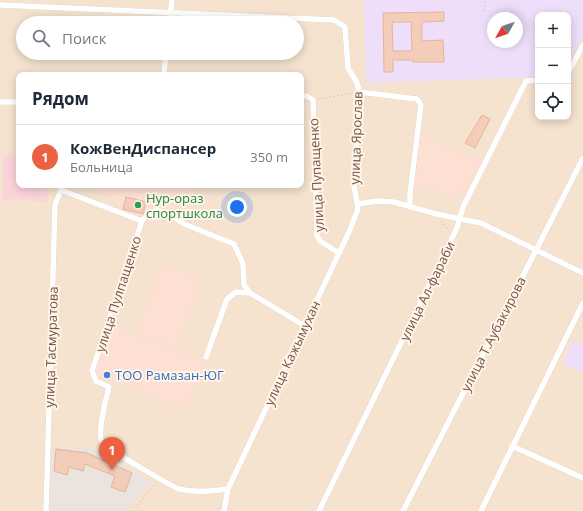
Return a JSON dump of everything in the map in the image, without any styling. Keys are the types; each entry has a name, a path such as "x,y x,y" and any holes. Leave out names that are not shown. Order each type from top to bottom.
{"street":[{"path":"170,16 172,0"},
{"path":"0,5 170,12"},
{"name":"улица Ярослав","path":"170,12 252,16"},
{"name":"улица Ярослав","path":"304,19 334,20 345,26 348,68 357,83 359,92 354,186 358,204 355,217"},
{"path":"571,67 583,45"},
{"path":"164,72 165,60"},
{"name":"улица Ал-фараби","path":"319,511 453,237 463,207 526,81 535,80"},
{"path":"359,92 417,99 421,105 410,194 410,207"},
{"name":"улица Пупащенко","path":"304,96 307,96 313,100 317,235 320,241 339,253"},
{"path":"0,102 16,102"},
{"name":"улица Т.Аубакирова","path":"402,511 583,158"},
{"name":"улица Тасмуратова","path":"46,511 55,205 62,188"},
{"path":"64,188 142,221"},
{"path":"358,204 377,201 394,202 436,214 481,223 583,272"},
{"name":"улица Пулпащенко","path":"160,478 116,454 103,444 100,435 108,387 96,381 92,371 142,221 148,214 157,210 172,216 184,224 234,244 243,264 244,284 250,293"},
{"name":"улица Кажымухан","path":"224,511 228,490 355,217"},
{"path":"206,357 227,299 236,292 250,293 305,326"},
{"path":"482,511 512,446 583,303"},
{"path":"512,446 583,478"},
{"path":"160,478 178,489 199,492 228,490"}],"path":[{"path":"484,11 485,0"},
{"path":"313,100 359,92"},
{"path":"436,214 453,237"},
{"path":"133,511 160,478"}],"shaded area":[{"path":"0,0 583,0 583,511 0,511"},
{"path":"364,0 583,0 583,37 571,59 571,12 535,12 535,77 366,83"},
{"path":"422,135 482,162 459,199 414,184"},
{"path":"3,154 16,156 16,188 47,188 48,202 3,199"},
{"path":"95,188 194,188 194,205 182,217 161,205 153,206 138,214 120,205 121,199"},
{"path":"162,264 193,275 192,278 201,282 177,348 137,333"},
{"path":"114,326 206,362 187,410 94,374"},
{"path":"573,340 583,345 583,373 562,363"},
{"path":"52,446 91,448 152,481 126,511 48,511"}],"building":[{"path":"444,12 444,21 422,22 422,41 443,40 444,62 413,62 413,60 393,60 393,72 384,72 383,13","holes":["392,22 411,22 412,51 393,51"]},
{"path":"482,115 490,119 475,148 465,143"},
{"path":"126,197 146,202 143,214 123,209"},
{"path":"56,449 87,453 132,473 125,492 111,487 115,476 85,464 83,471 69,467 67,475 54,471"}],"place":[{"name":"Нур-ораз спортшкола","path":"138,205"},
{"name":"ТОО Рамазан-ЮГ","path":"107,375"},
{"name":"КожВенДиспансер","path":"112,470"}]}
